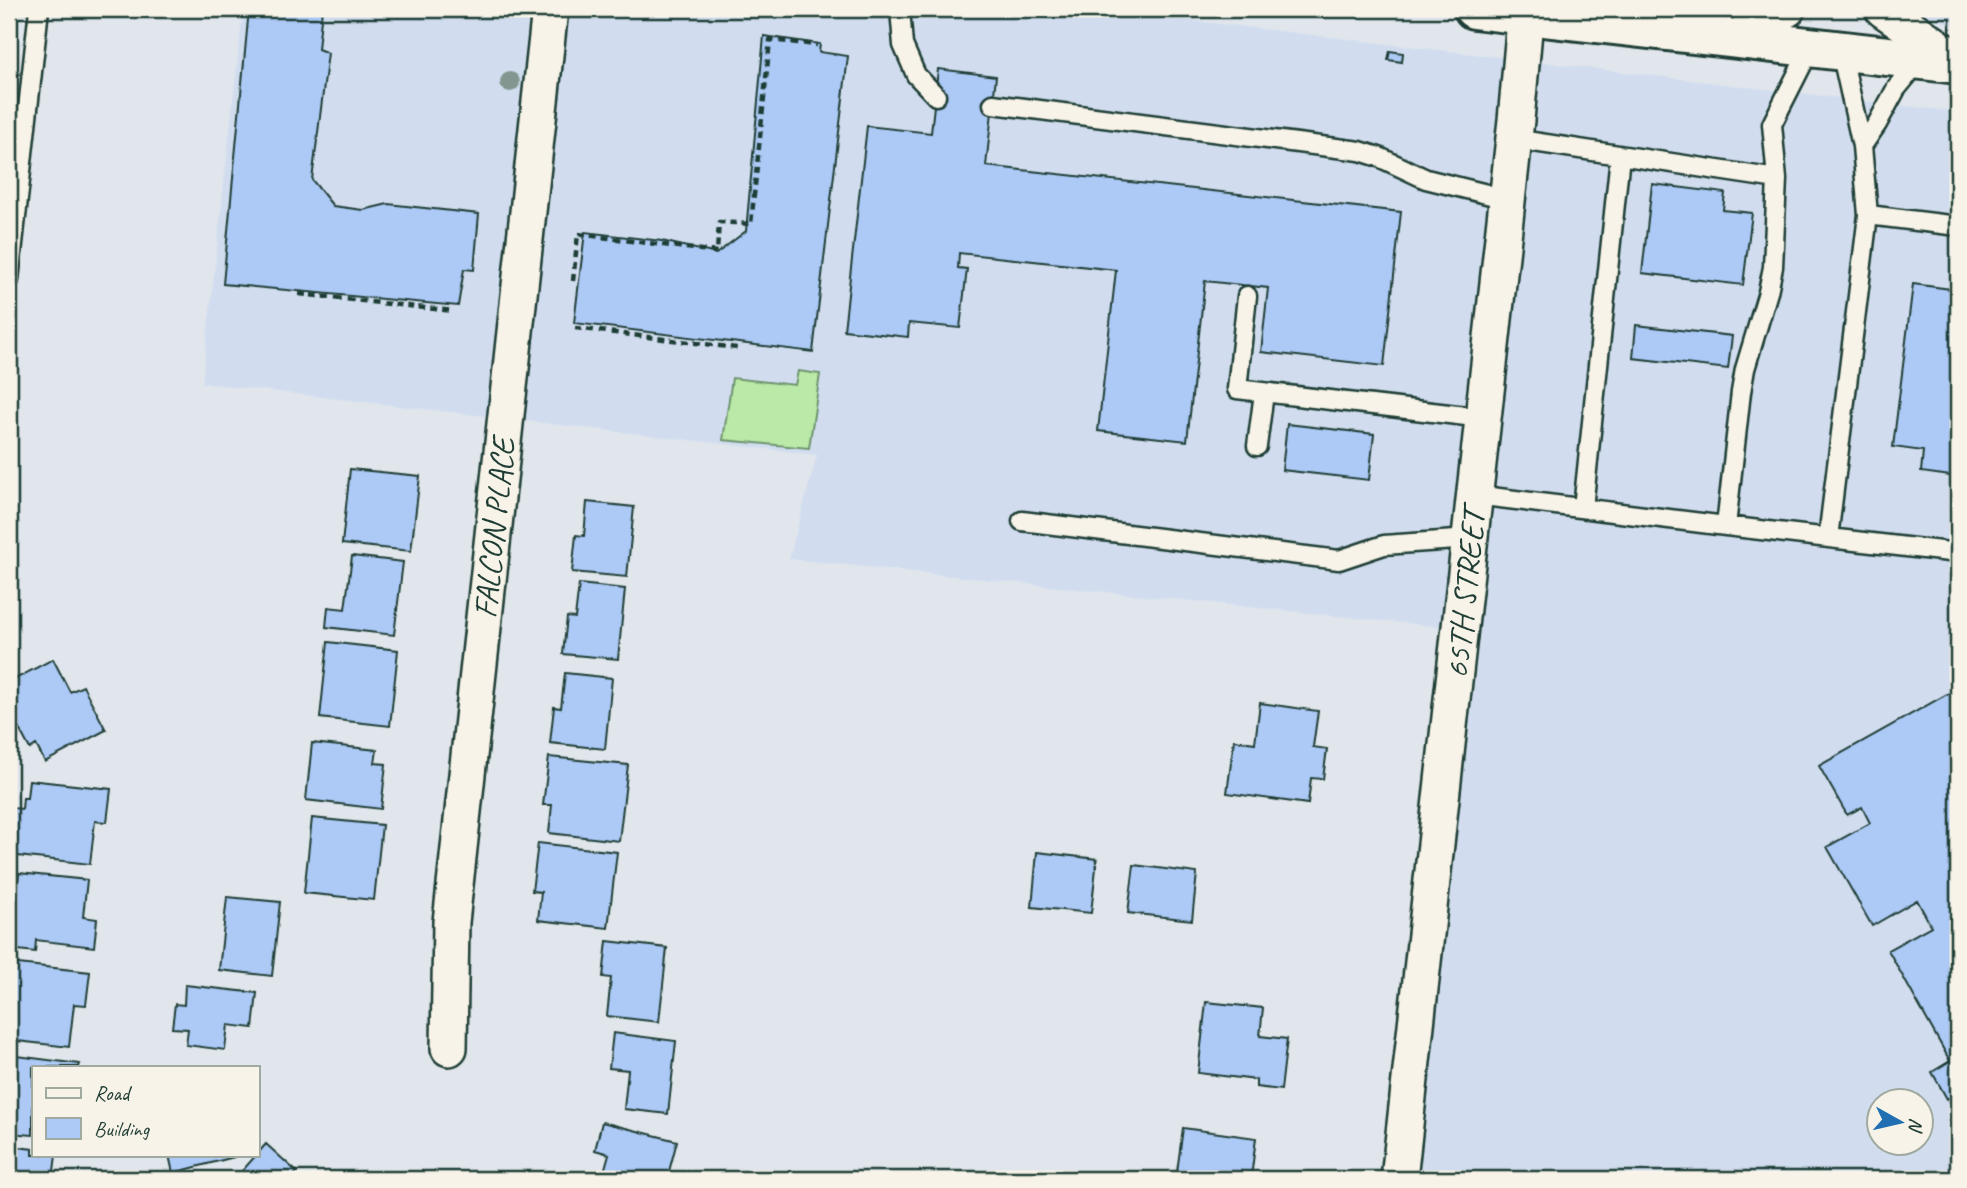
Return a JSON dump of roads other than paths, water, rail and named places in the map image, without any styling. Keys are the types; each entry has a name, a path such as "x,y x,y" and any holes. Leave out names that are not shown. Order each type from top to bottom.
{"main road":[{"path":"1474,9 1526,12 1958,63"}],"street":[{"name":"FALCON PLACE","path":"449,1048 451,922 550,9"},
{"path":"1733,38 1787,9"},
{"path":"1884,9 1958,63"},
{"name":"65TH STREET","path":"1399,1179 1526,12"}],"lane":[{"path":"9,280 39,9"},
{"path":"900,9 903,45 916,75 936,96"},
{"path":"1826,49 1862,146 1868,215 1828,538"},
{"path":"1726,526 1745,369 1773,267 1777,179 1772,124 1826,49"},
{"path":"1862,146 1896,89 1920,60"},
{"path":"993,104 1360,151 1426,179 1507,199"},
{"path":"1514,139 1777,179"},
{"path":"1583,508 1620,156"},
{"path":"1868,215 1958,226"},
{"path":"1247,296 1237,389 1483,418"},
{"path":"1257,446 1264,393"},
{"path":"1475,495 1958,553"},
{"path":"1022,521 1339,561 1384,545 1469,539"}]}
